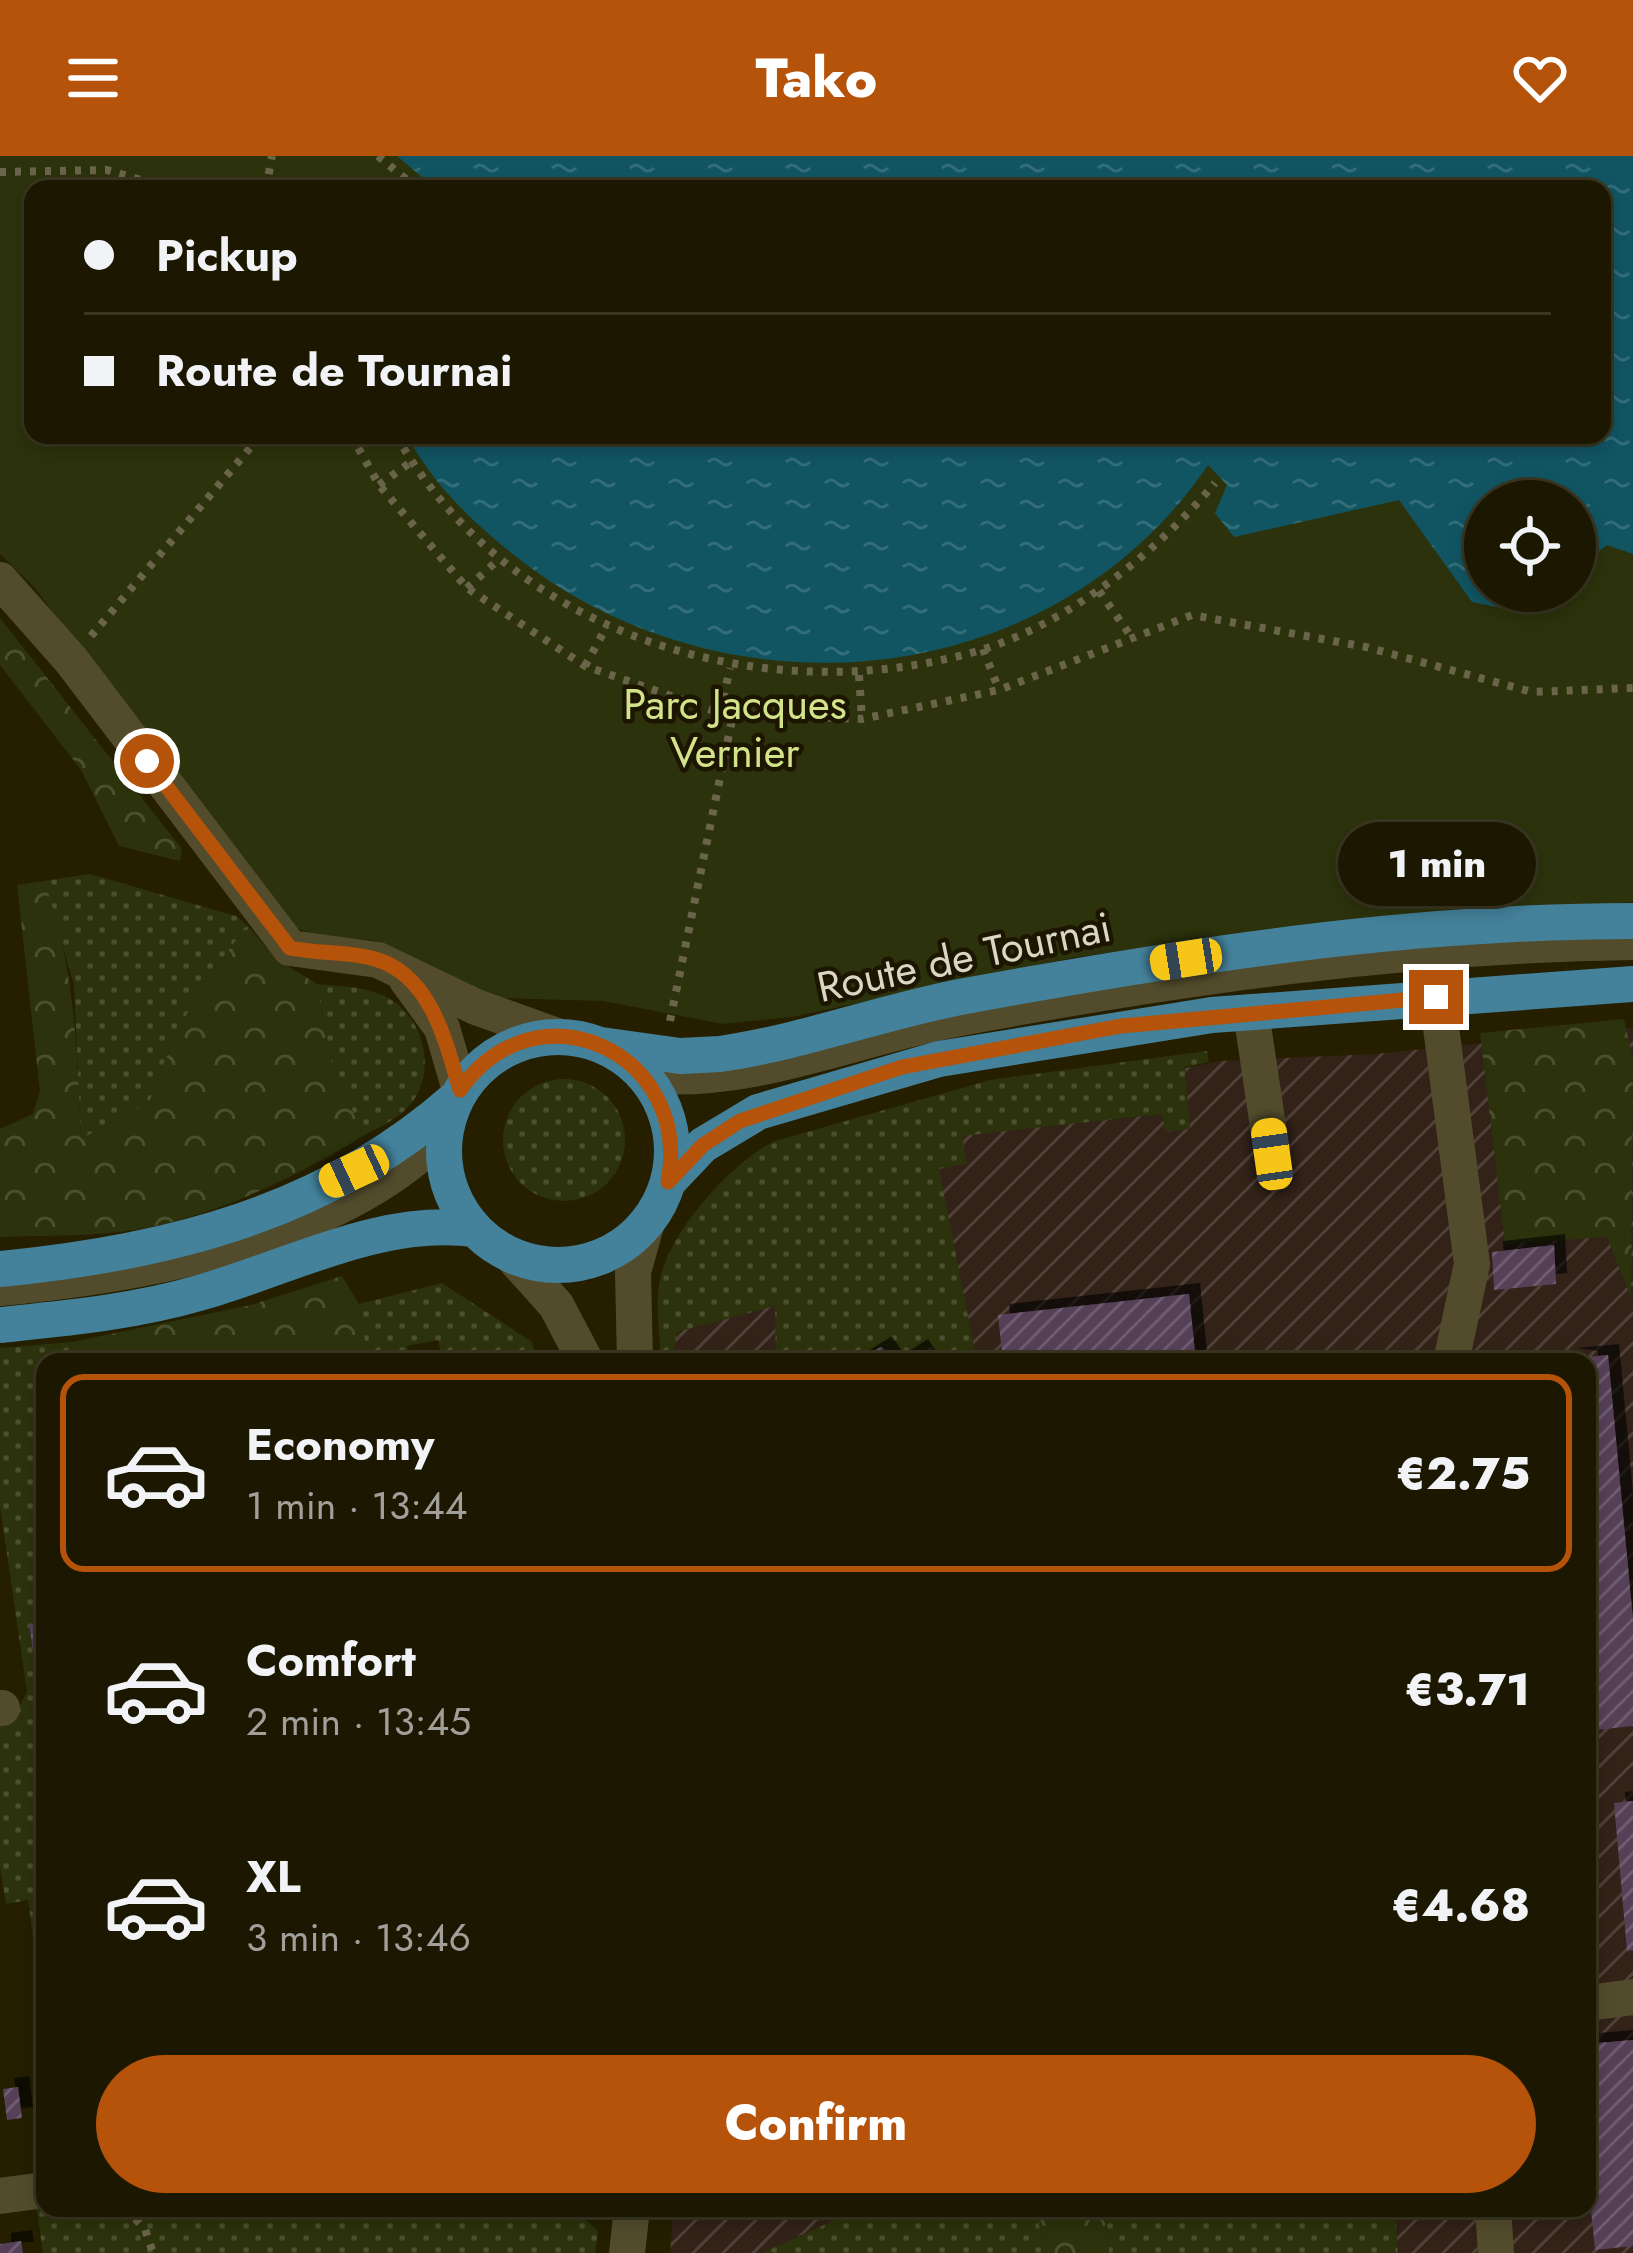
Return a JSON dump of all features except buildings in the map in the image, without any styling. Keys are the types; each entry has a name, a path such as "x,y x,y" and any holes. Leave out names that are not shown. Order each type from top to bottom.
{"main road":[{"name":"Route de Tournai","path":"601,1045 680,1056 720,1054 958,998 1259,947 1464,928 1633,921"},
{"path":"453,1106 446,1176 474,1228 512,1256 555,1265 585,1262 626,1243 647,1222 668,1182 703,1145 740,1121 868,1076 1071,1034 1251,1012 1633,984"},
{"path":"0,1269 137,1253 227,1227 365,1165 453,1106 502,1051 557,1036 601,1045 643,1075 669,1126 668,1182"},
{"path":"0,1325 171,1301 371,1237 424,1228 474,1228"}],"street":[{"path":"0,580 71,660 290,948 391,965 476,1007 557,1036"},
{"path":"643,1075 732,1074 952,1020 1256,970 1460,950 1633,942"},
{"path":"0,1288 150,1270 298,1221 383,1179 453,1106 434,1013 391,965"},
{"path":"1436,997 1472,1264 1453,1353"},
{"path":"1251,1012 1272,1154"},
{"path":"635,1353 633,1273 647,1222"},
{"path":"512,1256 556,1305 581,1353"},
{"path":"1596,2002 1633,1996"},
{"path":"0,2196 36,2191"},
{"path":"627,2253 631,2217"},
{"path":"1494,2217 1496,2253"}],"path":[{"path":"379,156 407,180"},
{"path":"0,172 107,170 141,180"},
{"path":"71,660 253,444"},
{"path":"356,444 380,485 467,588 585,666 720,713 862,719 999,690 1130,635 1192,615 1366,647 1532,692 1633,688"},
{"path":"401,444 411,463 498,560 607,626 730,668 859,675 983,649 1099,591 1172,534 1215,483"},
{"path":"380,485 411,463"},
{"path":"467,588 498,560"},
{"path":"1099,591 1130,635"},
{"path":"585,666 607,626"},
{"path":"983,649 999,690"},
{"path":"720,713 730,668"},
{"path":"859,675 862,719"},
{"path":"669,1030 733,715"},
{"path":"134,2217 145,2229 153,2253"}],"shaded area":[{"path":"1633,1028 1633,2253 1398,2253 1396,2217 1596,2217 1596,1353 675,1353 680,1276 864,1132 1221,1061 1375,1054"},
{"path":"673,2217 841,2217 762,2253 670,2253"}],"green space":[{"name":"Parc Jacques Vernier","path":"0,156 1633,156 1633,902 1274,928 1072,958 792,1017 723,1024 603,1001 499,998 372,940 321,937 290,926 34,587 0,554"},
{"path":"0,618 182,849 180,861 119,846 81,770 0,665"},
{"path":"90,874 236,916 248,926 190,1009 150,1101 81,1140 74,985 44,881"},
{"path":"44,881 68,976 81,1139 150,1101 190,1009 248,926 275,958 317,984 330,1057 363,1136 256,1193 199,1214 106,1233 0,1237 0,1129 33,1114 40,1091 17,885"},
{"path":"317,984 382,995 408,1014 422,1043 424,1075 419,1091 394,1119 363,1136 330,1057"},
{"path":"1624,1019 1633,1060 1631,1297 1607,1237 1505,1244 1480,1033"},
{"path":"1207,1051 1209,1062 1185,1067 1190,1129 1165,1132 1162,1114 962,1136 967,1164 939,1169 975,1353 884,1353 880,1347 871,1353 776,1353 775,1306 677,1332 674,1352 660,1350 659,1284 668,1257 691,1217 741,1164 775,1141 990,1080"},
{"path":"564,1079 587,1084 607,1097 620,1117 625,1140 620,1163 607,1183 587,1196 564,1201 541,1196 521,1183 508,1163 503,1140 508,1117 521,1097 541,1084"},
{"path":"342,1276 359,1304 367,1353 71,1353 72,1342 251,1305"},
{"path":"442,1283 532,1342 535,1353 441,1353 438,1340 407,1346 408,1353 367,1353 359,1304"},
{"path":"72,1342 71,1353 36,1353 36,1623 29,1624 36,1676 36,1961 28,1900 6,1904 0,1868 0,1720 13,1718 27,1692 0,1506 0,1348"},
{"path":"38,2217 582,2217 598,2231 595,2253 43,2253"},
{"path":"841,2217 1038,2217 1043,2253 762,2253"},
{"path":"1038,2217 1104,2217 1109,2253 1043,2253"},
{"path":"1104,2217 1396,2217 1398,2253 1109,2253"}],"water":[{"path":"397,156 1633,156 1633,554 1607,545 1596,554 1596,480 1464,480 1464,591 1399,500 1234,537 1215,513 1227,485 1208,465 1145,539 1070,596 986,635 897,657 804,662 711,650 622,620 538,573 501,544 464,511 412,444 1611,444 1611,180 425,180"}],"route":[{"path":"147,761 290,948 378,960 391,965 416,989 442,1028 460,1090 490,1058 515,1044 543,1037 587,1040 624,1057 652,1086 665,1112 672,1154 668,1182 703,1145 758,1112 902,1067 1121,1026 1436,997"}]}
